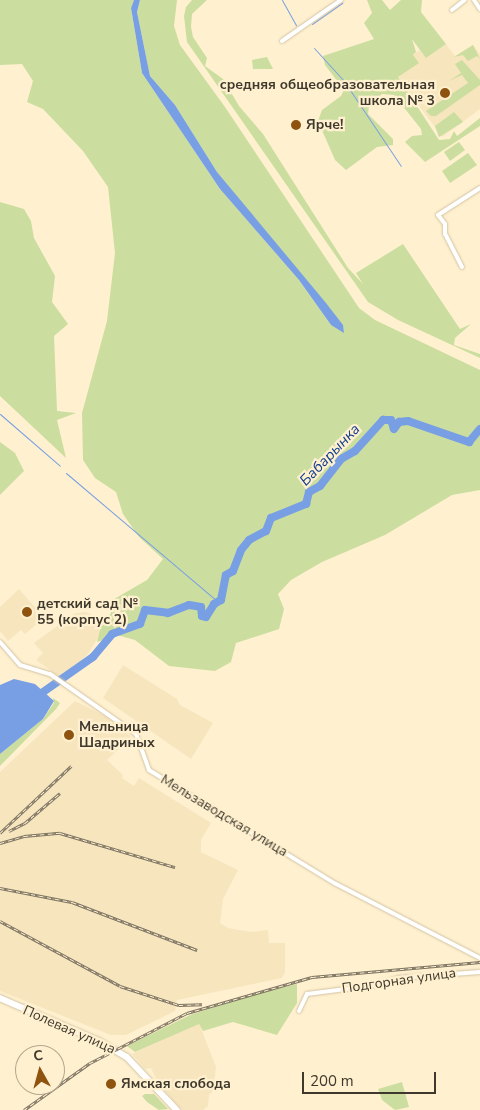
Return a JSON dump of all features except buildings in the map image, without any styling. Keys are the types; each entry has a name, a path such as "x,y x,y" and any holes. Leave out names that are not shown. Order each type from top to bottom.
{"street":[{"path":"282,41 341,0"},
{"path":"452,10 464,0"},
{"path":"474,0 480,9"},
{"path":"462,267 444,234 445,224 438,215 480,188"},
{"name":"Мельзаводская улица","path":"0,642 20,664 54,677 65,687 136,734 149,770 336,884 480,958"},
{"path":"0,652 5,648"},
{"name":"Подгорная улица","path":"299,1010 307,994 414,976 480,972"},
{"name":"Полевая улица","path":"0,998 127,1057 177,1110"}],"shaded area":[{"name":"средняя общеобразовательная школа № 3","path":"446,44 455,56 473,45 480,54 480,109 442,137 398,77 418,63 413,55 421,49 427,57"},
{"path":"19,589 44,618 25,634 21,630 8,641 0,631 0,607"},
{"path":"86,612 96,617 101,633 88,654 61,678 36,660 43,653 34,643 75,613"},
{"path":"123,665 177,699 180,705 213,723 191,759 103,698"},
{"path":"75,701 107,717 131,737 107,760 123,775 122,778 134,786 139,778 211,823 201,840 201,852 238,870 223,899 220,923 228,928 251,932 268,930 269,943 285,943 285,972 282,978 177,1000 175,1011 126,1035 111,1035 0,991 0,772"},
{"path":"199,1023 216,1067 213,1091 209,1095 208,1106 203,1110 182,1110 158,1083 151,1068 145,1069 132,1054"}],"green space":[{"path":"0,0 134,0 131,8 142,73 220,189 299,280 331,325 344,329 217,172 175,105 150,76 137,12 140,0 177,0 174,26 180,45 225,107 359,308 375,320 480,370 480,490 452,495 385,535 322,562 291,580 278,594 284,609 279,629 236,643 231,662 215,671 169,666 135,640 117,635 97,642 101,626 111,613 109,602 147,580 163,559 139,537 123,514 116,492 95,478 83,460 82,413 107,321 115,253 108,187 83,151 43,109 27,102 33,81 22,64 0,65"},
{"path":"192,0 207,0 192,14 191,27 193,37 207,58 205,66 223,79 239,106 263,134 348,268 363,284 356,273 403,244 460,329 471,324 455,338 454,345 480,354 480,358 398,320 368,302 187,42 184,16 186,7"},
{"path":"367,0 382,0 390,10 401,0 422,0 421,12 446,44 426,58 412,39 416,52 413,55 419,63 398,77 439,140 450,139 454,131 457,136 480,118 480,126 425,162 405,142 412,136 422,135 421,129 394,95 382,94 369,106 368,114 393,139 393,145 377,147 346,170 335,160 318,121 322,110 341,96 344,90 325,65 323,56 374,39 364,23 372,13"},
{"path":"473,45 480,59 477,56 468,61 463,55 454,57"},
{"path":"267,57 273,69 253,69 252,60"},
{"path":"462,60 480,80 480,85 436,116 431,116 426,111 468,83 462,75 449,81 461,73 455,64"},
{"path":"454,112 463,122 439,137 435,126"},
{"path":"459,142 465,150 450,161 444,152"},
{"path":"468,153 477,165 450,183 442,171"},
{"path":"0,202 24,209 31,221 34,238 55,276 52,302 68,324 54,336 57,411 76,413 57,420 66,458 0,396"},
{"path":"0,442 15,453 24,471 0,495"},
{"path":"53,698 60,703 56,709 0,766 0,754 43,719 54,703"},
{"path":"297,984 297,1003 277,1035 233,1022 203,1031 199,1024 135,1052 127,1046 190,1015 258,993"},
{"path":"402,1082 409,1107 395,1110 382,1100 378,1089"},
{"path":"154,1094 168,1109 159,1110 147,1102 142,1096"}],"water":[{"path":"134,0 140,0 137,12 150,76 175,105 217,172 326,303 343,325 344,333 331,325 299,280 220,189 142,73 131,8"},
{"path":"14,679 35,684 54,701 43,719 0,754 0,685"}],"waterway":[{"path":"282,0 296,25"},
{"path":"312,24 342,3"},
{"path":"314,48 344,81 401,166"},
{"path":"0,414 60,466"},
{"name":"Бабарынка","path":"36,697 93,657 112,634 140,624 145,610 168,613 189,605 201,607 202,616 206,617 214,604 221,600 226,575 233,571 241,550 249,540 266,531 271,518 306,504 309,492 320,486 341,459 355,451 383,420 391,420 394,429 399,422 408,421 469,442 480,429"},
{"path":"66,473 218,602"}],"railway":[{"path":"0,833 71,766"},
{"path":"9,831 25,823 60,793"},
{"path":"0,843 24,836 60,833 175,867"},
{"path":"0,888 72,902 197,950"},
{"path":"0,921 120,986 179,1005 202,1004"},
{"path":"24,1110 90,1063 187,1013 312,977 480,962"}],"place":[{"name":"средняя общеобразовательная школа № 3","path":"445,93"},
{"name":"Ярче!","path":"296,125"},
{"name":"детский сад № 55 (корпус 2)","path":"27,612"},
{"name":"Мельница Шадриных","path":"69,735"},
{"name":"Ямская слобода","path":"111,1084"}]}
